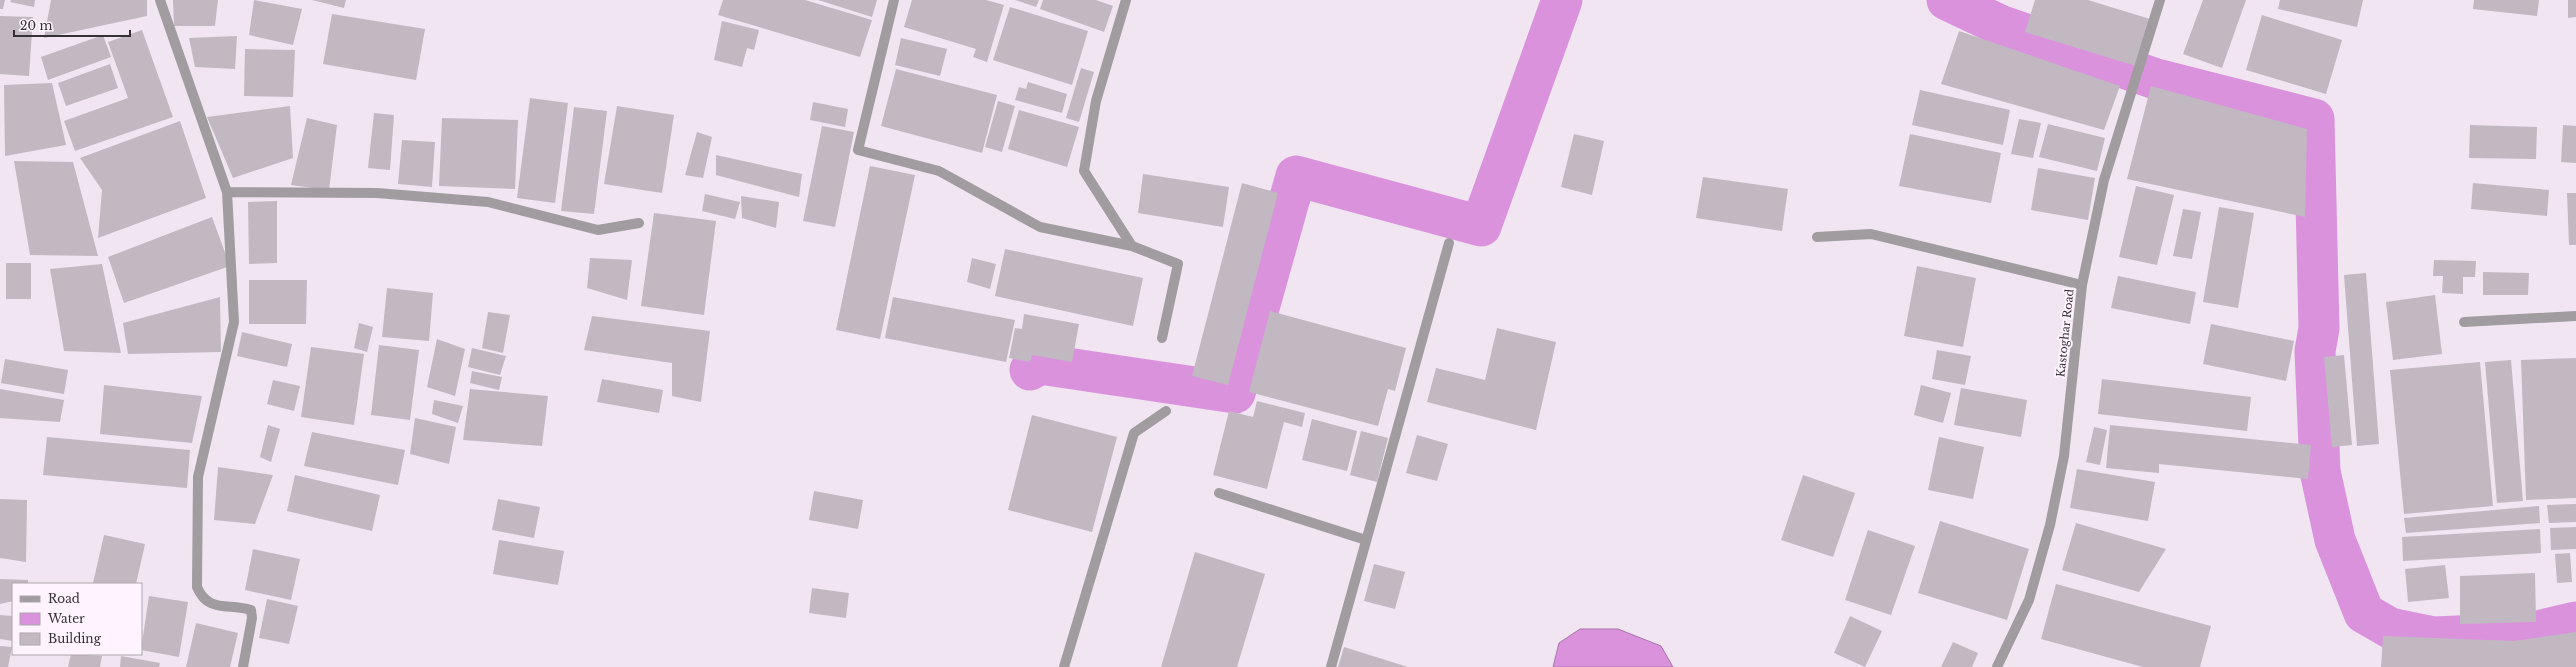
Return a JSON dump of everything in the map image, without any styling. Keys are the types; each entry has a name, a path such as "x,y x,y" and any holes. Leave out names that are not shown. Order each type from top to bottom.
{"street":[{"path":"160,0 227,192 234,322 198,477 197,587 202,599 211,604 251,610 252,618 243,667"},
{"path":"894,0 858,150 939,171 1040,227 1132,246 1178,264 1162,338"},
{"path":"1126,0 1096,101 1084,171 1132,246"},
{"name":"Kastoghar Road","path":"1997,667 2029,600 2050,525 2064,456 2082,285 2104,180 2160,0"},
{"path":"227,192 392,194 488,202 598,230 640,223"},
{"path":"1817,237 1871,234 2082,285"},
{"path":"1331,667 1449,243"},
{"path":"2464,322 2576,316"},
{"path":"1064,667 1134,434 1166,411"},
{"path":"1219,493 1366,540"}],"water":[{"path":"1580,629 1618,629 1661,646 1673,667 1553,667 1559,643"}],"building":[{"path":"0,0 5,0 3,9 0,9"},
{"path":"11,0 35,0 34,7 10,2"},
{"path":"51,0 147,0 147,16 44,38"},
{"path":"173,0 218,0 215,26 174,26"},
{"path":"254,0 302,9 293,45 249,35"},
{"path":"312,0 346,0 344,8"},
{"path":"723,0 805,0 872,20 860,57 718,15"},
{"path":"818,0 877,0 872,17"},
{"path":"912,0 986,0 1004,5 987,62 973,57 976,49 904,27"},
{"path":"1015,0 1039,0 1036,7"},
{"path":"1043,0 1096,0 1113,6 1104,32 1040,9"},
{"path":"2035,0 2088,0 2150,19 2136,66 2025,32"},
{"path":"2203,0 2246,0 2222,68 2183,54"},
{"path":"2280,0 2363,0 2357,27 2278,9"},
{"path":"2474,0 2539,0 2537,16 2473,9"},
{"path":"2568,0 2576,0 2576,17 2568,18"},
{"path":"1010,7 1088,31 1072,85 993,60"},
{"path":"332,14 425,29 416,80 323,64"},
{"path":"2262,15 2342,40 2326,94 2246,70"},
{"path":"0,16 33,17 29,76 0,74"},
{"path":"722,21 759,30 754,50 747,48 742,67 714,60"},
{"path":"142,30 173,117 75,151 64,121 128,98 108,42"},
{"path":"1959,31 2120,86 2104,130 1941,84"},
{"path":"103,35 111,57 48,80 41,57"},
{"path":"237,36 235,69 195,67 189,38"},
{"path":"901,38 947,49 940,76 895,65"},
{"path":"245,49 295,50 293,97 244,96"},
{"path":"110,64 118,88 66,106 58,83"},
{"path":"1081,68 1094,72 1079,122 1066,118"},
{"path":"896,69 997,95 982,153 881,126"},
{"path":"1028,82 1067,94 1062,113 1015,100 1019,87 1026,89"},
{"path":"52,83 66,145 5,156 4,85"},
{"path":"2151,86 2307,129 2305,217 2127,179"},
{"path":"1920,90 2010,110 2003,145 1912,125"},
{"path":"530,98 568,103 555,203 517,198"},
{"path":"998,101 1015,106 1002,152 985,147"},
{"path":"813,102 848,109 845,127 810,120"},
{"path":"290,106 293,158 233,178 207,117"},
{"path":"617,106 674,115 662,193 604,184"},
{"path":"574,107 607,111 594,214 561,211"},
{"path":"1019,110 1079,127 1067,167 1008,149"},
{"path":"374,113 394,115 390,170 368,168"},
{"path":"307,118 337,125 329,190 291,185"},
{"path":"442,118 518,120 515,189 439,186"},
{"path":"2019,119 2041,123 2033,158 2011,154"},
{"path":"180,121 206,198 98,238 102,190 80,158"},
{"path":"2048,124 2105,138 2097,171 2039,157"},
{"path":"2470,125 2537,127 2536,159 2469,158"},
{"path":"2563,125 2576,126 2576,163 2561,162"},
{"path":"822,126 854,132 835,227 803,221"},
{"path":"697,132 712,137 703,178 685,175"},
{"path":"1574,134 1604,141 1592,195 1561,187"},
{"path":"1910,134 2001,153 1991,203 1899,186"},
{"path":"402,140 435,142 432,187 398,184"},
{"path":"716,155 802,174 799,197 716,175"},
{"path":"14,161 73,162 98,256 30,255"},
{"path":"870,166 915,175 880,339 836,330"},
{"path":"2038,168 2095,178 2088,220 2031,210"},
{"path":"1143,174 1229,187 1223,227 1138,213"},
{"path":"1703,177 1788,189 1782,231 1696,218"},
{"path":"1242,183 1278,193 1228,385 1192,376"},
{"path":"2473,183 2549,190 2547,216 2471,209"},
{"path":"2136,186 2174,195 2157,265 2119,257"},
{"path":"2567,193 2576,193 2576,245 2569,245"},
{"path":"705,194 740,202 735,219 702,211"},
{"path":"741,196 779,202 776,228 742,218"},
{"path":"277,201 277,263 249,264 248,202"},
{"path":"2219,207 2254,213 2238,308 2203,302"},
{"path":"2183,209 2201,212 2192,259 2173,256"},
{"path":"654,213 716,221 704,315 641,306"},
{"path":"212,217 230,266 124,303 108,257"},
{"path":"1005,249 1143,278 1133,326 995,296"},
{"path":"590,258 632,260 627,300 587,288"},
{"path":"972,258 996,264 990,289 967,282"},
{"path":"2434,260 2476,261 2475,277 2463,277 2463,294 2442,293 2443,276 2433,276"},
{"path":"6,263 31,263 31,299 6,299"},
{"path":"102,264 121,353 64,351 50,269"},
{"path":"1917,266 1976,278 1963,347 1904,336"},
{"path":"2483,272 2529,273 2528,295 2483,295"},
{"path":"2366,273 2379,444 2357,446 2344,275"},
{"path":"2118,276 2196,292 2190,324 2111,308"},
{"path":"249,280 307,280 306,324 249,324"},
{"path":"387,288 433,293 429,341 382,337"},
{"path":"2435,295 2442,354 2393,360 2386,302"},
{"path":"220,297 221,352 128,354 123,323"},
{"path":"893,297 1015,320 1006,362 885,338"},
{"path":"1270,311 1406,348 1395,391 1388,389 1378,426 1249,392"},
{"path":"488,312 510,315 503,353 482,348"},
{"path":"1024,314 1079,324 1072,362 1032,355 1030,362 1009,358 1015,328 1022,329"},
{"path":"592,316 710,331 701,402 672,396 672,363 584,350"},
{"path":"359,323 373,327 367,352 354,348"},
{"path":"2211,324 2294,341 2286,381 2203,364"},
{"path":"1497,328 1556,342 1536,430 1427,402 1436,368 1485,380"},
{"path":"242,332 292,344 287,367 237,356"},
{"path":"437,339 465,349 455,396 427,387"},
{"path":"379,345 419,350 410,420 371,415"},
{"path":"311,347 364,354 354,425 301,417"},
{"path":"472,348 506,356 500,375 468,367"},
{"path":"1937,350 1971,356 1965,385 1932,379"},
{"path":"2344,355 2352,445 2332,447 2324,357"},
{"path":"2576,358 2576,498 2526,500 2521,360"},
{"path":"5,359 68,370 64,394 1,383"},
{"path":"2511,360 2523,501 2497,503 2485,362"},
{"path":"2480,362 2493,506 2404,514 2390,370"},
{"path":"472,371 502,377 499,390 470,383"},
{"path":"602,379 663,390 659,413 597,402"},
{"path":"2102,379 2251,397 2247,431 2098,414"},
{"path":"273,380 300,386 294,411 267,404"},
{"path":"104,385 202,396 192,443 100,434"},
{"path":"1921,385 1951,393 1943,423 1914,415"},
{"path":"1961,388 2027,400 2021,437 1954,425"},
{"path":"0,389 64,400 60,422 0,418"},
{"path":"470,389 548,396 542,446 463,440"},
{"path":"434,400 463,406 458,423 432,414"},
{"path":"1257,401 1305,413 1302,427 1284,422 1267,489 1213,475 1229,411 1253,417"},
{"path":"1032,415 1117,437 1092,532 1008,510"},
{"path":"415,418 456,427 449,464 410,454"},
{"path":"1312,419 1357,431 1347,471 1302,460"},
{"path":"268,425 280,429 271,462 260,457"},
{"path":"2110,425 2311,445 2308,479 2159,464 2159,473 2106,468"},
{"path":"2094,427 2107,430 2100,465 2086,462"},
{"path":"1361,431 1388,438 1377,482 1350,475"},
{"path":"312,432 405,450 398,485 304,466"},
{"path":"1417,435 1448,444 1437,481 1406,473"},
{"path":"47,437 190,450 187,488 43,475"},
{"path":"1939,437 1984,447 1973,499 1928,490"},
{"path":"218,467 273,475 255,524 214,520"},
{"path":"2077,469 2155,482 2148,521 2070,508"},
{"path":"295,475 380,495 372,531 287,511"},
{"path":"1803,475 1855,493 1833,557 1781,540"},
{"path":"814,491 863,500 858,529 809,520"},
{"path":"0,499 27,500 26,562 0,558"},
{"path":"498,499 540,507 534,538 492,530"},
{"path":"2576,504 2576,522 2549,523 2547,505"},
{"path":"2539,506 2540,523 2406,533 2404,518"},
{"path":"1940,521 2029,549 2007,620 1918,593"},
{"path":"2076,523 2166,549 2139,592 2062,570"},
{"path":"2576,527 2576,549 2551,550 2550,528"},
{"path":"2540,529 2541,553 2403,561 2402,537"},
{"path":"1868,530 1915,546 1891,615 1845,600"},
{"path":"104,535 145,544 136,583 93,583"},
{"path":"499,540 564,551 558,585 493,574"},
{"path":"253,549 300,559 291,600 245,590"},
{"path":"1195,552 1265,574 1237,667 1161,667"},
{"path":"2570,553 2572,582 2557,583 2555,554"},
{"path":"1374,564 1405,572 1395,609 1364,601"},
{"path":"2445,565 2449,598 2408,602 2405,569"},
{"path":"2535,573 2536,622 2460,624 2460,576"},
{"path":"0,579 28,580 28,583 12,583 12,601 0,604"},
{"path":"2056,584 2211,626 2200,667 2143,667 2041,639"},
{"path":"812,588 849,593 846,618 809,613"},
{"path":"149,596 188,602 179,657 142,650"},
{"path":"267,599 298,606 289,644 259,638"},
{"path":"0,615 12,616 12,641 0,639"},
{"path":"1850,616 1882,631 1865,667 1834,653"},
{"path":"196,623 238,633 230,667 186,667"},
{"path":"2576,632 2576,667 2381,667 2383,636 2514,641"},
{"path":"1953,642 1978,653 1972,667 1941,667"},
{"path":"0,646 12,647 8,667 0,667"},
{"path":"1344,647 1408,667 1338,667"},
{"path":"71,655 102,656 100,667 68,667"},
{"path":"121,656 160,663 159,667 120,667"}],"waterway":[{"path":"1030,370 1040,364 1235,393 1296,176 1481,226 1562,0"},
{"path":"1947,0 2002,26 2153,78 2314,119 2319,328 2315,351 2320,471 2335,540 2364,613 2390,628 2434,637 2529,633 2576,622"}]}
